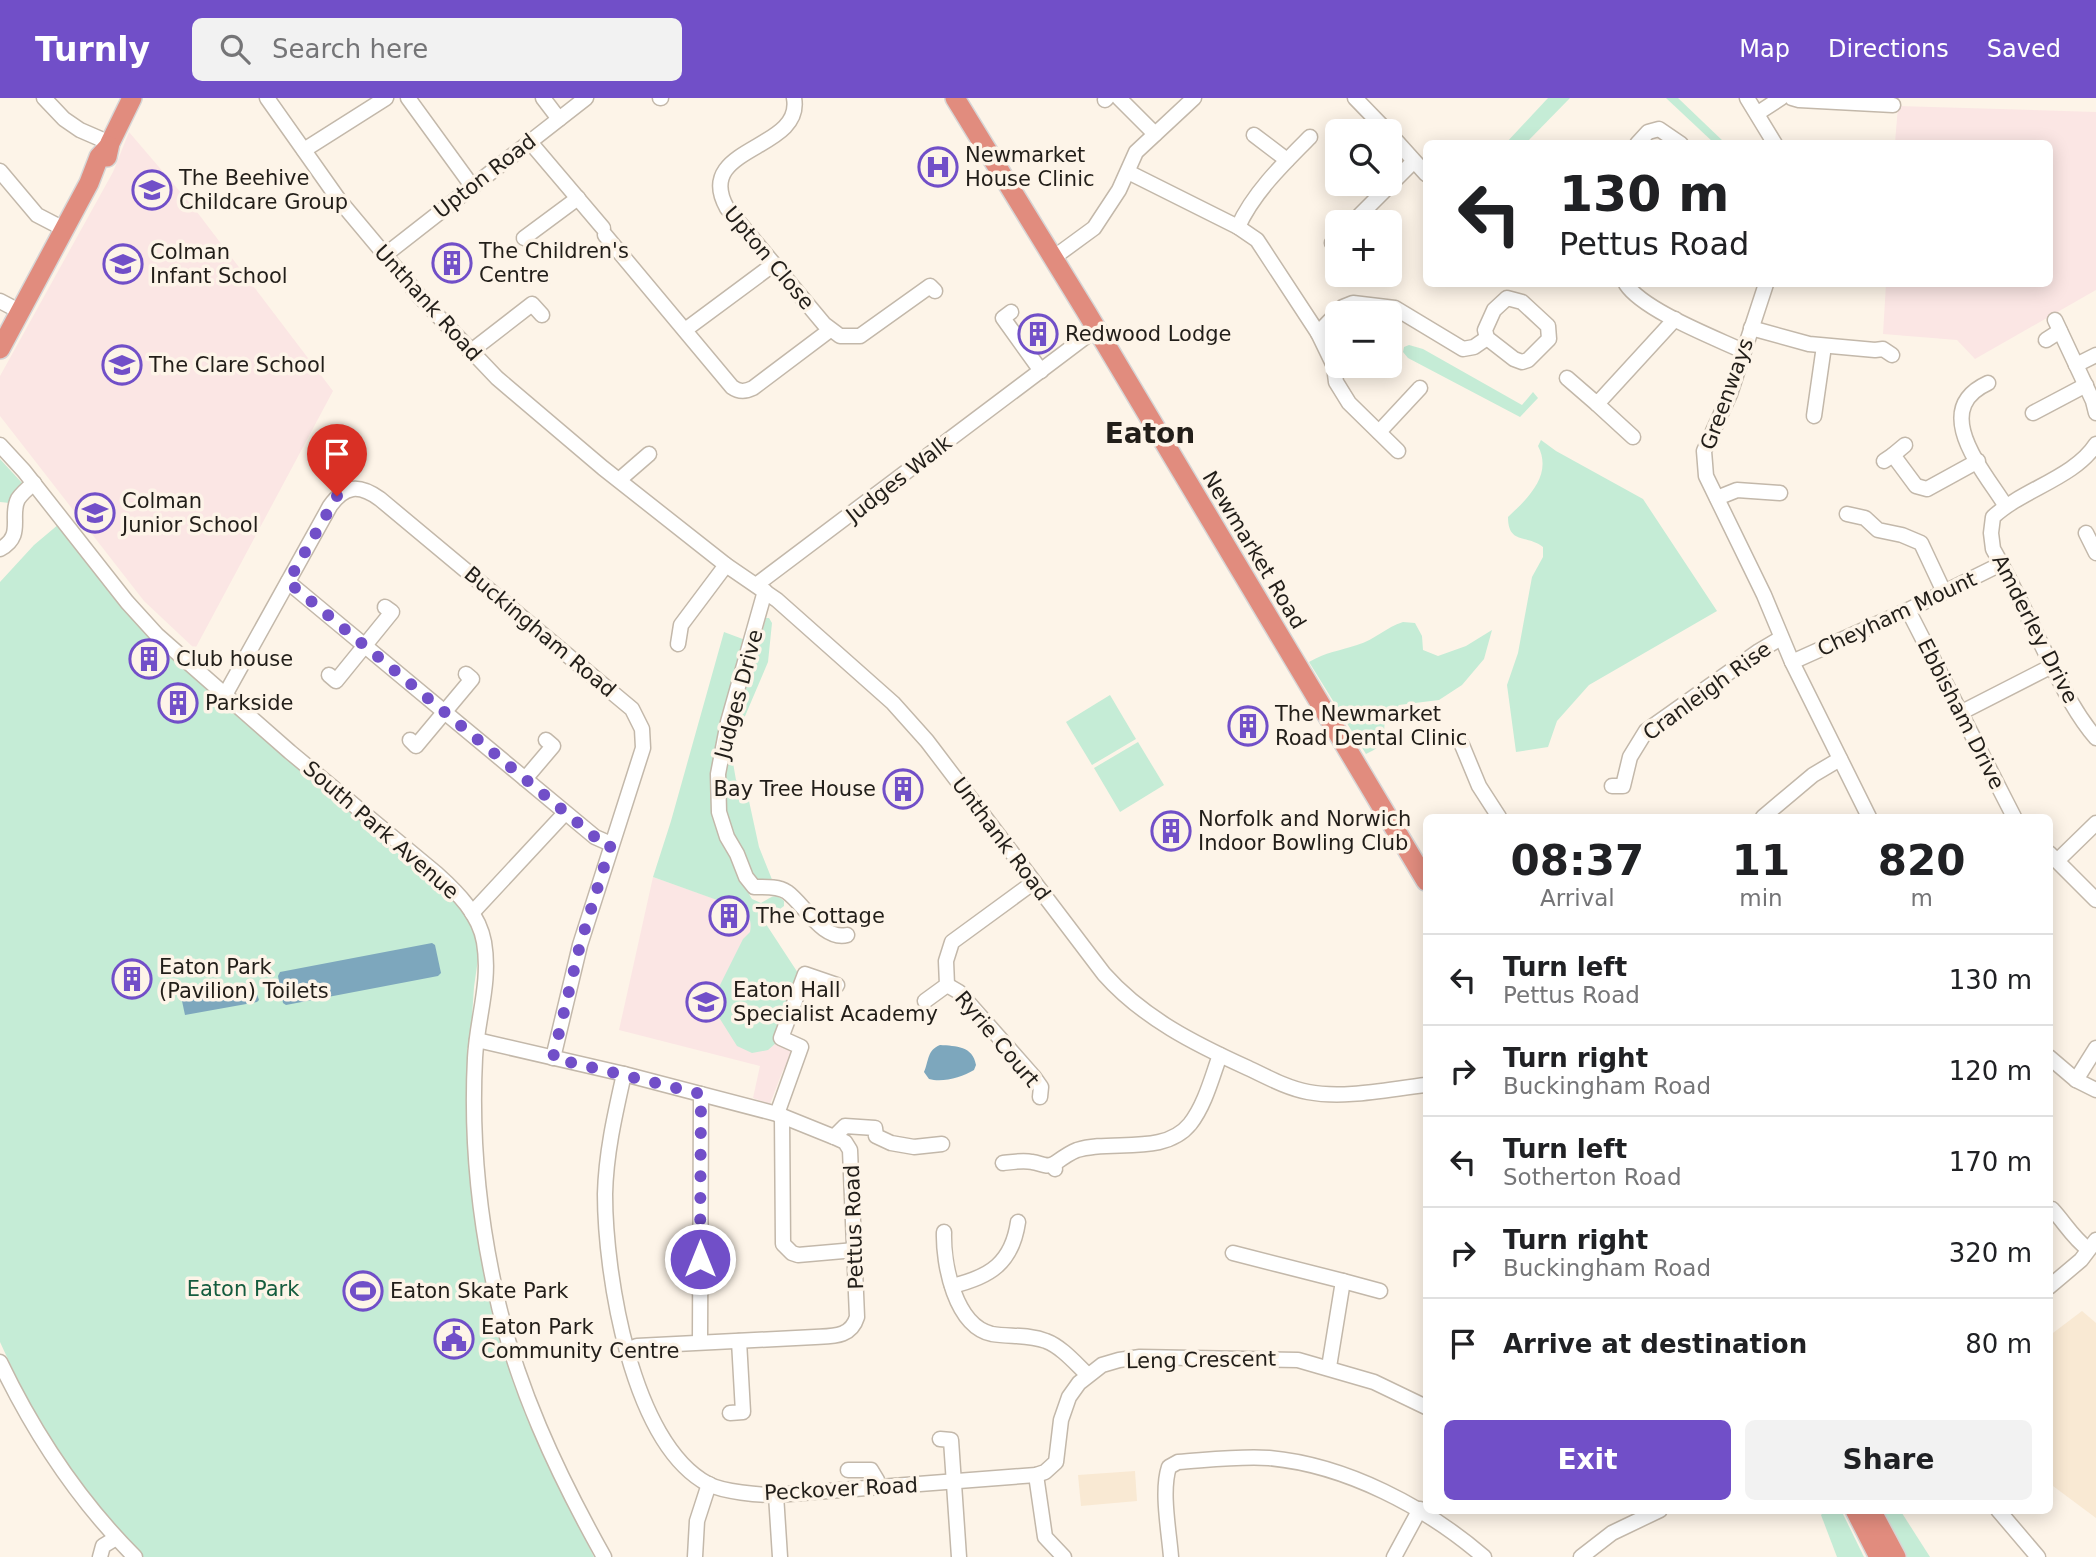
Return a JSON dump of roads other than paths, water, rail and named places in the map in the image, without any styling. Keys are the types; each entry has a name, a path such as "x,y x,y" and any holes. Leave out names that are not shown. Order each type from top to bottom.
{"highway":[{"path":"0,349 132,98"},
{"name":"Newmarket Road","path":"955,98 1423,876"},
{"path":"1857,1514 1879,1557"},
{"path":"1873,1514 1896,1557"}],"street":[{"path":"44,98 64,119 110,144"},
{"name":"Unthank Road","path":"267,98 339,200 470,352 526,404 619,480 726,565 761,588 842,655 893,704 927,741 1104,974 1126,997 1155,1020 1220,1055 1309,1092 1357,1092 1423,1085"},
{"path":"304,150 386,98"},
{"path":"408,98 472,186"},
{"path":"543,98 559,119"},
{"name":"Upton Road","path":"385,255 586,98"},
{"name":"Upton Close","path":"794,98 795,110 787,125 725,169 720,179 721,199 726,208 830,330 846,337 860,336 930,286"},
{"path":"1053,258 1094,228 1109,208 1136,152 1194,98"},
{"path":"1355,98 1375,119"},
{"path":"1747,98 1773,140"},
{"path":"1758,113 1781,98"},
{"path":"1792,98 1887,103"},
{"path":"1110,99 1155,134"},
{"path":"1641,140 1648,132 1659,129 1675,140"},
{"path":"1254,135 1287,160"},
{"path":"1238,227 1244,214 1287,160 1310,137"},
{"path":"530,142 738,391 746,391 830,330"},
{"path":"1402,149 1423,171"},
{"path":"1365,210 1413,162"},
{"path":"0,171 37,215 64,229"},
{"path":"1128,172 1238,227 1257,240 1318,333 1334,366 1336,382 1349,403 1398,451"},
{"path":"524,238 578,198"},
{"path":"685,330 774,264"},
{"path":"1629,287 1641,300 1743,351"},
{"name":"Greenways","path":"1765,287 1730,394 1704,451 1706,476 1760,576 1781,638 1868,814"},
{"path":"1514,298 1548,326 1550,332 1549,339 1528,360 1522,362 1487,338 1485,330 1494,310 1507,299 1514,298"},
{"path":"0,301 19,311"},
{"path":"1318,333 1343,307 1353,303 1395,307 1464,349 1474,347 1487,338"},
{"path":"470,352 532,304 542,316"},
{"path":"1004,317 1041,371"},
{"path":"1597,404 1675,319"},
{"path":"2046,340 2058,326 2096,413"},
{"path":"1751,328 1824,346 1875,351 1887,349"},
{"name":"Judges Walk","path":"761,588 1096,329"},
{"path":"1819,411 1824,346"},
{"path":"2076,365 2096,355"},
{"path":"1567,378 1633,437"},
{"path":"1978,382 1961,413 1960,424 1964,439 2005,505 2082,461 2096,444"},
{"path":"2041,413 2086,385"},
{"path":"1379,432 1417,397"},
{"name":"South Park Avenue","path":"0,445 34,483 140,618 290,752 437,874 456,891 472,913 484,941 487,969 486,993 477,1040 473,1104 475,1163 483,1231 495,1290 509,1346 539,1427 604,1557"},
{"path":"619,480 649,454"},
{"path":"1894,454 1916,486 1927,489 1978,461"},
{"path":"0,549 7,545 15,531 18,499 34,483"},
{"name":"Buckingham Road","path":"225,695 337,496 352,488 361,489 380,499 632,709 642,729 643,748 580,945 553,1058"},
{"path":"1717,498 1737,490 1772,488"},
{"name":"Amderley Drive","path":"2005,505 1993,517 1993,549 2052,666 2084,724 2096,738"},
{"path":"1847,513 1865,518 1878,530 1909,537 1921,543 1944,592"},
{"name":"Cheyham Mount","path":"1792,662 1908,610 2001,564"},
{"path":"678,643 676,623 726,565"},
{"path":"288,582 565,813 595,837 611,844"},
{"name":"Judges Drive","path":"761,588 722,747 718,774 719,812 727,837 746,877 754,887 785,890 826,930 840,937 847,935"},
{"name":"Ebbisham Drive","path":"1908,610 2012,814"},
{"path":"336,681 392,612"},
{"name":"Cranleigh Rise","path":"1621,787 1630,757 1646,731 1781,638"},
{"path":"1960,713 2052,666"},
{"path":"417,746 472,679"},
{"path":"525,779 552,746"},
{"path":"1461,755 1497,814"},
{"path":"1767,814 1813,775 1840,759"},
{"path":"472,913 565,813"},
{"path":"2096,822 2053,857 2096,900"},
{"name":"Ryrie Court","path":"925,1001 947,985 952,942 1034,882"},
{"path":"837,985 805,974 781,1038 801,1047 780,1115 783,1244 786,1249 798,1255 855,1250"},
{"name":"Ryrie Court","path":"947,985 959,992 1034,1077 1041,1087 1040,1097"},
{"name":"Pettus Road","path":"477,1040 624,1074 780,1115 845,1142 850,1150 857,1317 848,1332 839,1335 638,1346 627,1350"},
{"path":"2076,1080 2096,1048"},
{"path":"1003,1163 1034,1162 1048,1169 1076,1150 1159,1141 1183,1132 1192,1122 1201,1104 1220,1055"},
{"path":"2053,1061 2076,1080 2096,1090"},
{"name":"Peckover Road","path":"624,1074 610,1137 606,1194 607,1237 613,1281 627,1350 648,1413 662,1439 677,1458 709,1484 776,1495 954,1483"},
{"path":"700,1342 701,1094"},
{"path":"834,1137 845,1126 875,1128 876,1136 891,1143 914,1147 936,1141"},
{"path":"2053,1215 2076,1240 2092,1244 2077,1264 2053,1284"},
{"path":"952,1286 979,1279 997,1267 1013,1243 1018,1222"},
{"path":"944,1232 943,1246 952,1286 961,1307 978,1329 1047,1341 1088,1375"},
{"path":"1233,1252 1343,1281 1363,1280 1380,1292"},
{"path":"1329,1367 1343,1281"},
{"path":"739,1341 743,1412"},
{"name":"Leng Crescent","path":"1036,1475 1045,1472 1056,1462 1061,1420 1069,1397 1088,1375 1102,1365 1140,1357 1287,1359 1329,1367 1374,1381 1423,1406"},
{"path":"0,1362 51,1456 92,1512 135,1557"},
{"path":"951,1439 959,1557"},
{"path":"1171,1557 1166,1474 1169,1467 1178,1462 1245,1457 1287,1461 1364,1484 1423,1510"},
{"path":"848,1470 871,1470 878,1488"},
{"path":"954,1483 1036,1475 1045,1536 1064,1557"},
{"path":"695,1557 697,1521 709,1484"},
{"path":"776,1495 780,1557"},
{"path":"1394,1557 1420,1509"},
{"path":"1581,1557 1619,1529 1651,1514"},
{"path":"2001,1514 2038,1557"},
{"path":"1438,1515 1484,1557"},
{"path":"100,1557 103,1546 116,1538"}],"water":[{"path":"432,943 435,945 441,973 438,976 286,1005 283,1003 278,976 280,972"},
{"path":"254,986 259,1000 257,1002 185,1015 182,1001 184,999"},
{"path":"940,1045 968,1051 976,1065 974,1070 952,1079 929,1079 924,1072 929,1056"}],"place":[{"name":"Newmarket House Clinic","path":"938,167"},
{"name":"The Beehive Childcare Group","path":"152,190"},
{"name":"The Children's Centre","path":"452,263"},
{"name":"Colman Infant School","path":"123,264"},
{"name":"Redwood Lodge","path":"1038,334"},
{"name":"The Clare School","path":"122,365"},
{"name":"Colman Junior School","path":"95,513"},
{"name":"Club house","path":"149,659"},
{"name":"Parkside","path":"178,703"},
{"name":"The Newmarket Road Dental Clinic","path":"1248,726"},
{"name":"Bay Tree House","path":"903,789"},
{"name":"Norfolk and Norwich Indoor Bowling Club","path":"1171,831"},
{"name":"The Cottage","path":"729,916"},
{"name":"Eaton Park (Pavilion) Toilets","path":"132,979"},
{"name":"Eaton Hall Specialist Academy","path":"706,1002"},
{"name":"Eaton Skate Park","path":"363,1291"},
{"name":"Eaton Park Community Centre","path":"454,1339"}],"district":[{"name":"Eaton","path":"1150,433"}],"park label":[{"name":"Eaton Park","path":"243,1289"}]}
